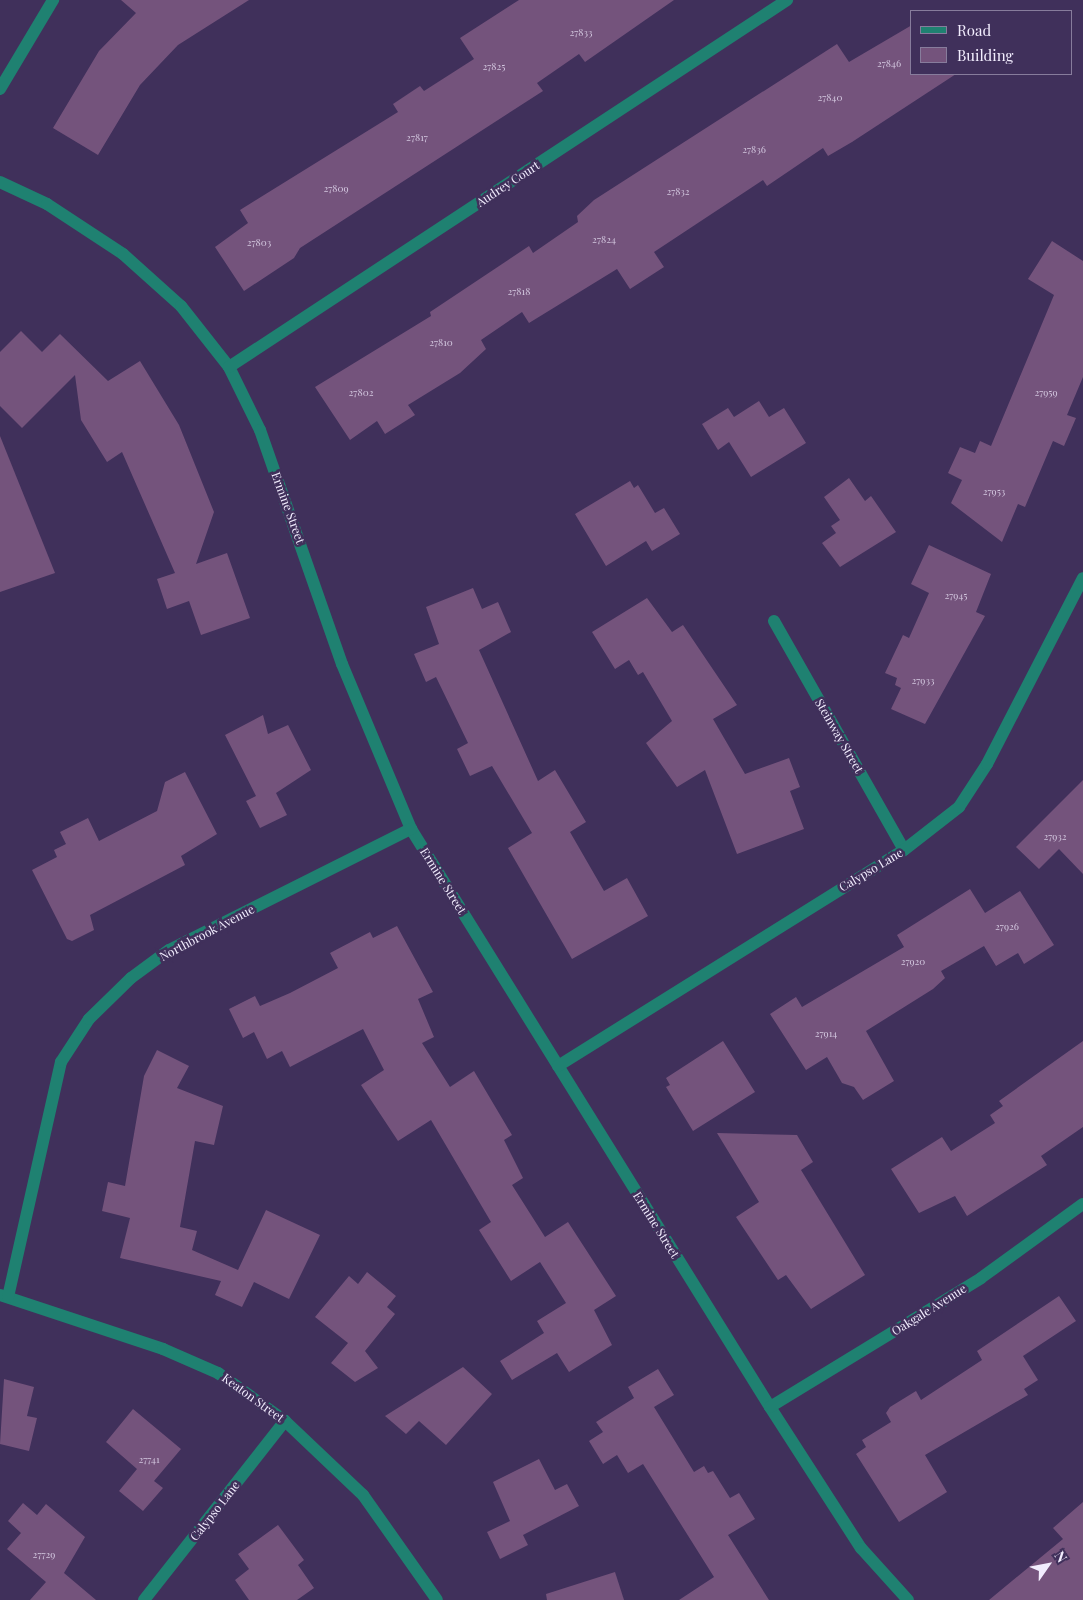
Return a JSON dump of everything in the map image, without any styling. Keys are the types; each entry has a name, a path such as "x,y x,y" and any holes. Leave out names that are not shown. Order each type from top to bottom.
{"street":[{"path":"0,89 53,0"},
{"name":"Audrey Court","path":"229,367 787,0"},
{"name":"Ermine Street","path":"0,182 47,204 122,254 181,306 229,367 260,430 342,664 411,829 770,1407 861,1548 908,1600"},
{"name":"Calypso Lane","path":"558,1066 904,850 959,807 987,764 1083,578"},
{"name":"Steinway Street","path":"774,621 904,850"},
{"name":"Northbrook Avenue","path":"4,1296 61,1062 90,1019 131,978 169,950 411,829"},
{"name":"Oakgale Avenue","path":"770,1407 981,1278 1083,1204"},
{"name":"Keaton Street","path":"4,1296 187,1359 218,1373 285,1421 363,1495 437,1600"},
{"name":"Calypso Lane","path":"144,1600 285,1421"}],"building":[{"path":"121,0 249,0 178,45 140,85 98,155 53,128 99,51 136,13"},
{"path":"519,0 674,0 585,62 579,54 537,83 543,91 300,248 294,258 244,291 215,247 248,223 240,210 398,112 393,104 420,86 424,91 474,59 460,38"},
{"path":"910,26 910,75 954,75 828,156 823,148 767,186 763,180 654,252 664,267 630,289 617,269 529,323 522,312 481,340 486,349 460,373 408,405 415,415 385,434 377,421 350,440 315,387 431,316 430,312 529,246 533,253 578,222 577,216 594,200 837,44 849,62"},
{"path":"1052,241 1083,261 1083,377 1067,415 1076,418 1064,446 1053,441 1025,507 1018,504 1002,542 951,503 962,480 948,473 960,447 975,453 980,441 991,446 1054,295 1028,279"},
{"path":"21,331 42,352 60,334 108,381 140,361 179,425 214,512 196,564 227,553 250,618 201,635 189,601 167,609 157,579 175,573 122,452 107,462 81,420 75,375 22,428 0,406 0,352"},
{"path":"759,401 769,417 784,408 806,443 751,477 729,442 718,450 702,424 728,408 734,417"},
{"path":"0,436 55,573 0,592"},
{"path":"849,478 865,501 871,496 896,532 840,567 822,543 836,533 831,526 840,520 824,497"},
{"path":"630,481 634,488 638,485 655,513 664,508 680,534 652,551 646,541 606,566 575,514"},
{"path":"929,545 991,574 976,612 985,616 925,724 891,709 901,688 895,685 897,678 885,673 903,635 909,638 929,593 911,584"},
{"path":"473,588 482,609 498,602 511,632 479,650 538,781 555,770 586,822 570,832 604,891 627,878 648,916 572,959 508,848 532,833 492,766 470,776 457,749 468,743 436,677 426,682 414,654 439,644 426,607"},
{"path":"647,598 672,632 683,625 737,705 713,719 745,774 789,758 800,787 790,791 804,829 737,854 705,770 677,787 646,743 672,721 643,672 638,675 629,660 615,669 592,632"},
{"path":"263,715 268,734 288,725 311,770 276,793 287,815 260,828 246,801 256,796 225,735"},
{"path":"185,772 217,834 181,856 185,865 90,915 94,930 72,941 67,939 32,870 57,857 54,850 66,844 60,832 88,818 99,841 157,811 165,782"},
{"path":"1083,780 1083,874 1059,849 1039,869 1016,847"},
{"path":"970,889 985,913 1020,891 1054,945 1024,964 1018,953 996,966 984,946 941,971 945,978 933,989 866,1031 894,1081 863,1100 854,1087 842,1083 827,1057 806,1070 770,1014 796,997 802,1007 904,947 897,935"},
{"path":"397,926 433,992 418,999 434,1037 422,1043 450,1087 474,1071 512,1135 504,1140 523,1178 512,1185 545,1237 568,1222 616,1296 594,1310 612,1345 569,1372 557,1353 512,1380 500,1361 544,1333 537,1321 566,1303 540,1262 511,1281 479,1230 491,1222 431,1120 398,1141 361,1085 384,1070 363,1029 290,1067 282,1051 267,1059 254,1032 243,1038 229,1009 255,996 260,1006 290,993 338,968 330,953 370,932 373,938"},
{"path":"723,1041 755,1092 693,1131 666,1087 670,1085 666,1078"},
{"path":"1083,1041 1083,1127 1041,1156 1047,1165 967,1216 955,1196 919,1213 891,1169 942,1137 951,1151 995,1123 990,1115 1003,1106 999,1101"},
{"path":"157,1050 189,1066 177,1088 223,1106 214,1145 195,1141 180,1227 197,1231 192,1250 238,1270 266,1210 320,1235 289,1299 254,1282 242,1307 215,1295 221,1281 120,1258 130,1218 102,1211 108,1182 125,1186 144,1076"},
{"path":"717,1133 797,1135 813,1162 801,1170 865,1275 811,1309 786,1275 778,1280 736,1217 759,1202"},
{"path":"367,1272 396,1296 387,1307 395,1314 365,1351 378,1368 355,1382 331,1363 348,1343 315,1317 349,1276 358,1284"},
{"path":"1059,1296 1076,1321 1023,1356 1038,1380 1024,1389 1028,1395 925,1455 947,1492 899,1522 856,1454 866,1447 862,1440 891,1422 886,1413 890,1407 916,1391 921,1400 982,1360 977,1351"},
{"path":"463,1367 492,1394 446,1445 419,1421 406,1434 385,1416"},
{"path":"658,1369 674,1395 654,1407 694,1472 704,1466 708,1473 713,1471 730,1498 739,1493 755,1519 728,1535 769,1600 679,1600 714,1577 643,1464 628,1473 617,1455 603,1464 589,1441 603,1432 596,1422 634,1398 628,1387"},
{"path":"4,1379 34,1387 27,1416 37,1418 29,1451 0,1444"},
{"path":"133,1409 181,1449 154,1481 163,1488 143,1511 119,1491 137,1469 106,1442"},
{"path":"539,1459 555,1490 567,1484 579,1506 523,1535 528,1545 500,1559 487,1532 510,1521 493,1482"},
{"path":"1083,1502 1083,1600 989,1600 1063,1539 1053,1528"},
{"path":"23,1503 37,1515 46,1504 85,1537 64,1573 96,1600 30,1600 46,1582 7,1549 21,1533 8,1521"},
{"path":"278,1525 304,1560 298,1565 314,1588 297,1600 249,1600 235,1580 249,1569 238,1554"},
{"path":"615,1572 624,1600 547,1600 546,1594"}]}
